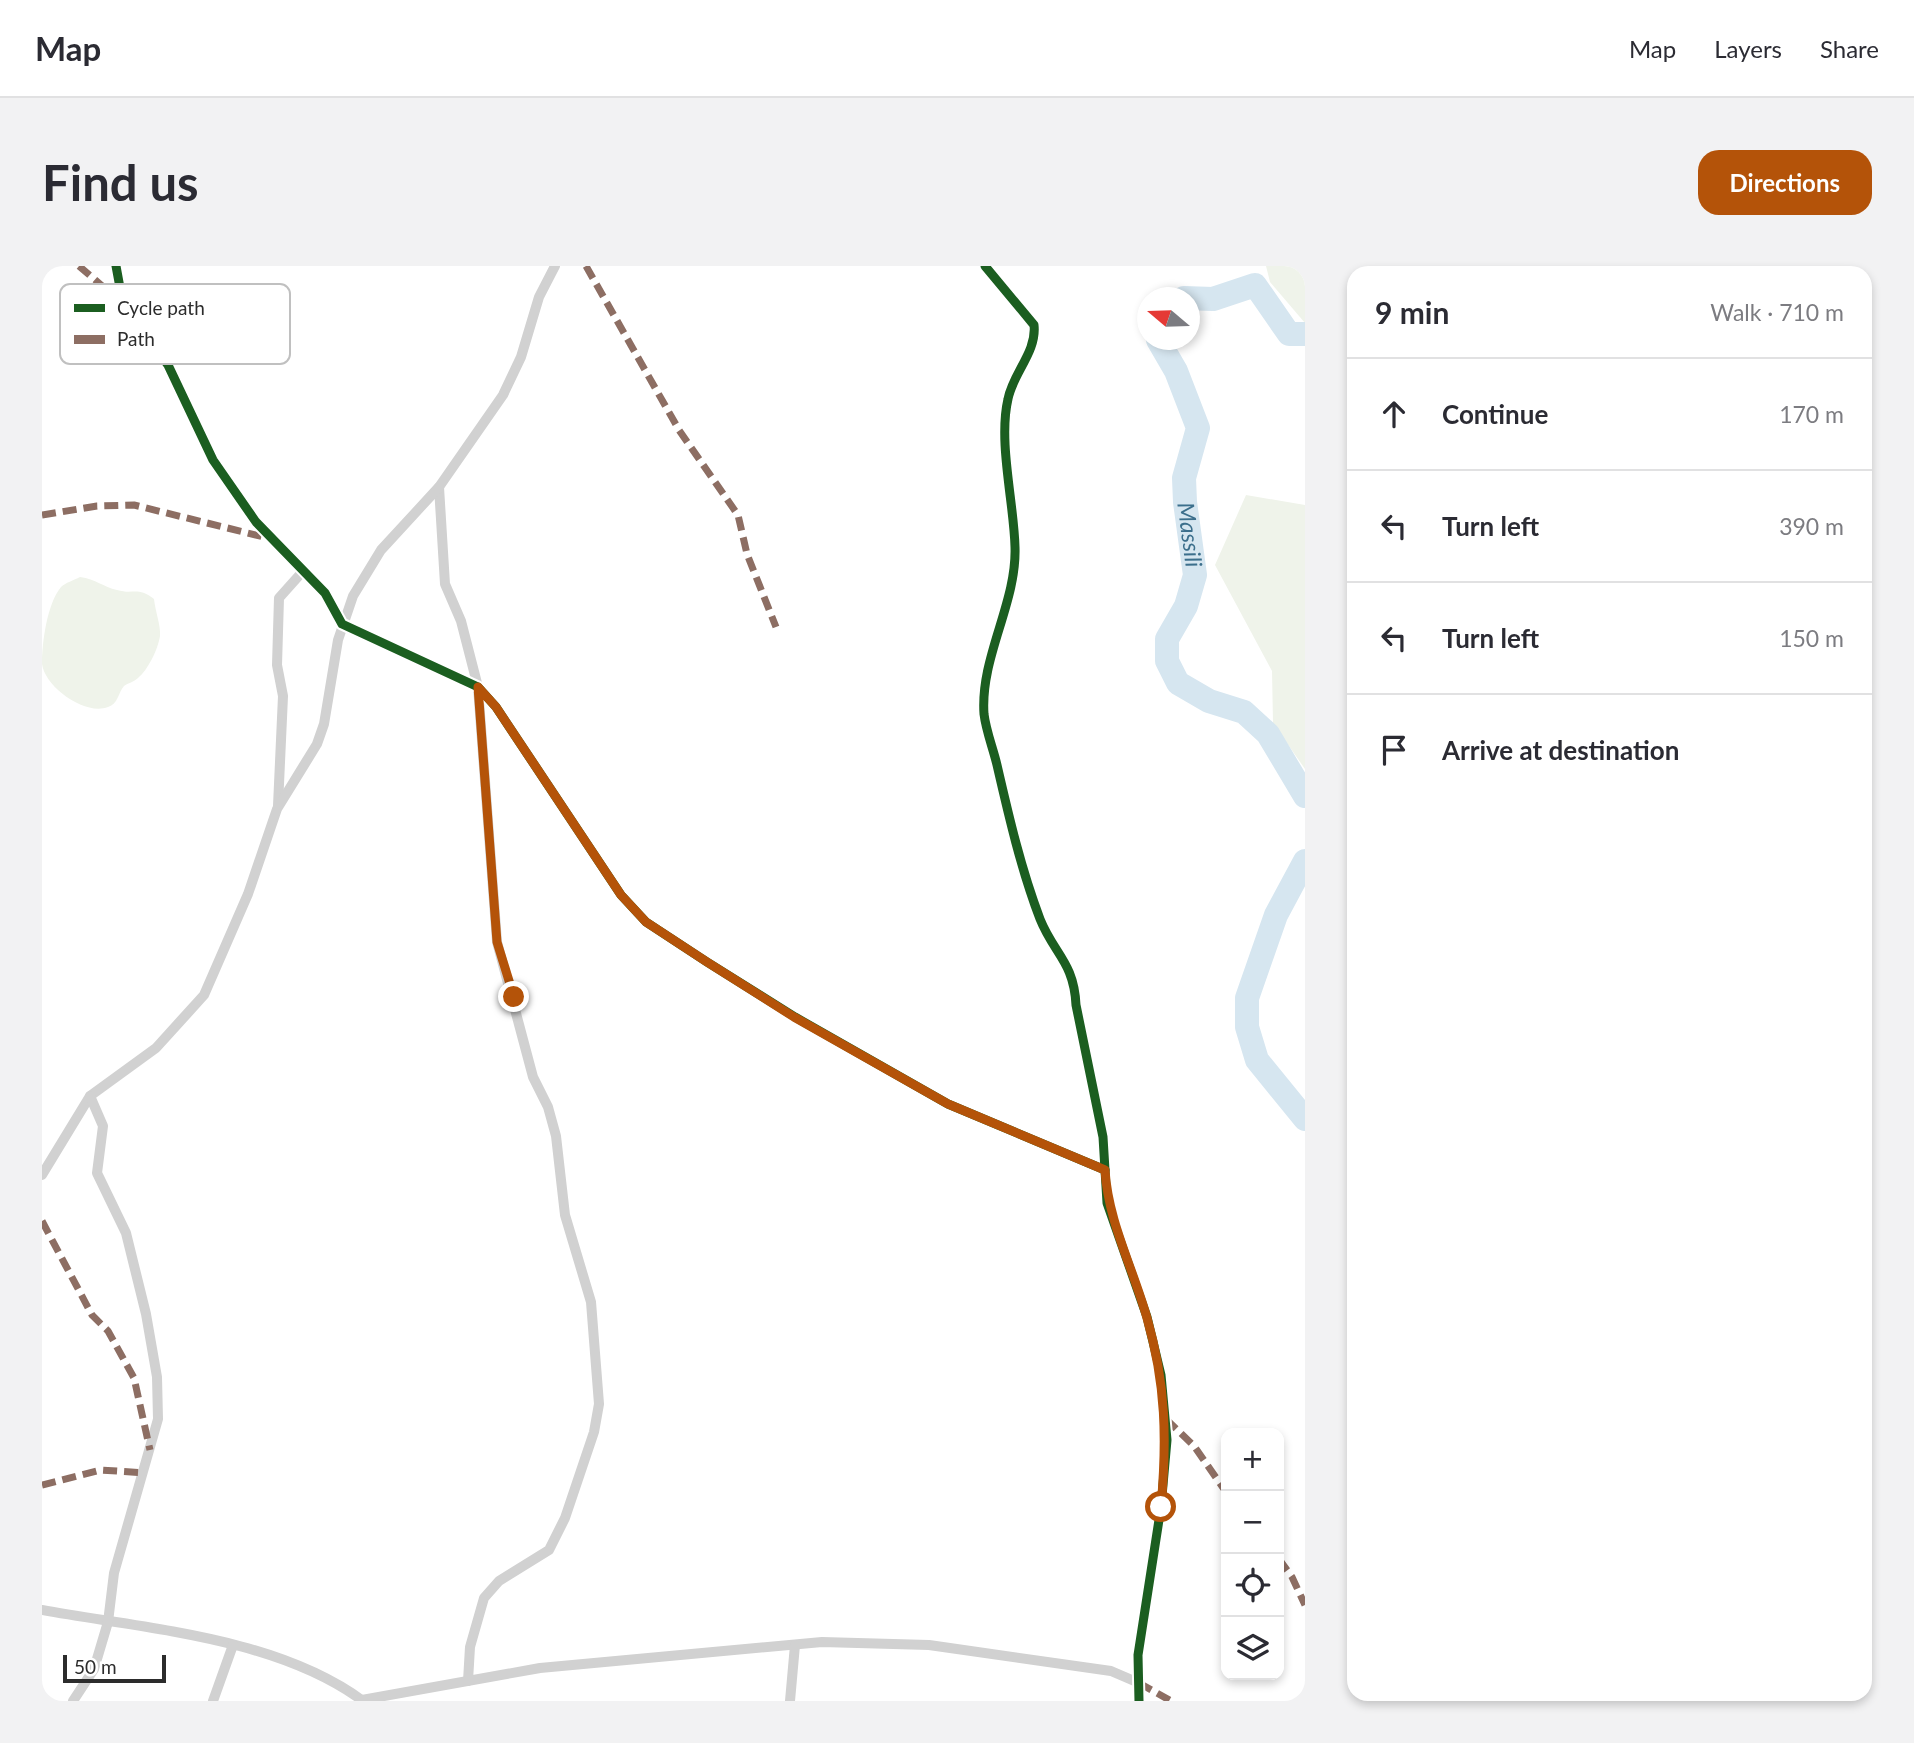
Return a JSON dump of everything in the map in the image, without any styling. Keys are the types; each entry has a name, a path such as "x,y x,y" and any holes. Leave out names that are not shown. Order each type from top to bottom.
{"street":[{"path":"116,266 119,284"},
{"path":"42,1175 90,1096 156,1048 204,995 248,894 277,809 309,758 324,724 342,624 366,571 439,487 503,395 521,356 539,297 555,266"},
{"path":"985,266 1034,325 1035,333 1033,343 1013,383 1006,412 1009,507 1016,547 986,688 985,718 1016,845 1039,917 1046,933 1070,968 1075,983 1076,1005 1103,1137 1107,1203 1147,1317 1161,1375 1167,1440 1157,1539 1143,1612 1139,1701"},
{"path":"168,364 212,460 256,522 326,593 342,624 478,687 496,707 621,895 646,922 794,1017 948,1104 1105,1170"},
{"path":"439,487 445,584 461,621 478,687 497,942 533,1077 548,1107 556,1136 565,1215 591,1302 599,1404 594,1432 565,1518 549,1550 499,1581 484,1598 470,1647 468,1681"},
{"path":"277,809 282,706 277,665 279,598 304,570"},
{"path":"73,1701 93,1669 108,1622 114,1573 158,1419 157,1377 126,1233 97,1173 103,1126 90,1096"},
{"path":"42,1610 233,1645 292,1663 330,1680 363,1700 573,1664 615,1663 822,1642 929,1645 1111,1671 1139,1683"},
{"path":"213,1701 233,1645"},
{"path":"790,1701 795,1645"}],"shaded area":[{"path":"1266,266 1305,266 1305,323 1270,282"},
{"path":"1246,495 1305,505 1305,769 1273,723 1272,671 1215,565"},
{"path":"80,577 117,590 148,595 154,599 160,628 157,647 145,670 124,686 114,703 99,709 68,698 50,682 42,664 44,635 52,603 61,587"}],"waterway":[{"name":"Massili","path":"1200,299 1213,299 1255,285 1289,334 1305,334"},
{"name":"Massili","path":"1164,350 1176,371 1198,428 1184,478 1195,575 1186,606 1167,639 1167,661 1178,683 1209,701 1244,712 1268,734 1305,796"},
{"name":"Massili","path":"1305,861 1276,915 1247,998 1247,1027 1257,1060 1305,1119"}],"marked path":[{"path":"79,266 100,284"},
{"path":"586,266 679,430 738,515 747,554 776,627"},
{"path":"42,515 97,506 134,505 268,538"},
{"path":"42,1221 92,1315 108,1331 134,1378 150,1450"},
{"path":"1166,1419 1194,1446 1225,1491"},
{"path":"42,1485 101,1470 145,1473"},
{"path":"1284,1566 1305,1605"},
{"path":"1139,1683 1171,1701"}],"cycle path":[{"path":"116,266 119,284"},
{"path":"985,266 1034,325 1034,335 1011,389 1005,416 1014,530 1014,568 987,672 984,714 1033,900 1045,931 1072,978 1103,1137 1107,1203 1147,1317 1161,1375 1167,1440 1161,1507 1138,1655 1139,1701"},
{"path":"167,364 213,460 256,522 325,593 342,624 478,687 496,707 621,895 646,922 795,1017 948,1104 1105,1170"}],"route":[{"path":"514,997 497,942 478,687 496,707 621,895 646,922 794,1017 948,1104 990,1123 1061,1149 1105,1170 1107,1203 1147,1317 1161,1375 1167,1440 1161,1507"}]}
